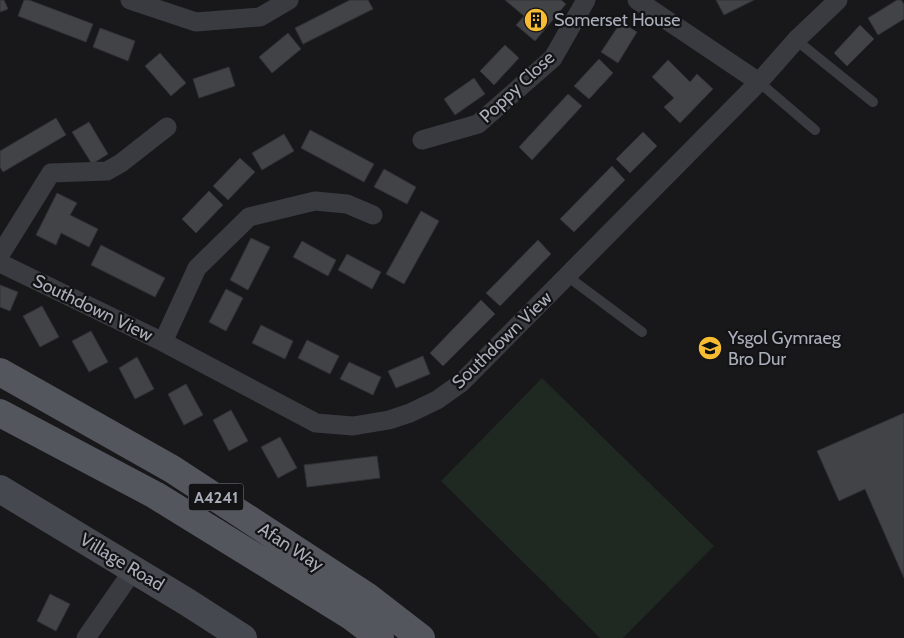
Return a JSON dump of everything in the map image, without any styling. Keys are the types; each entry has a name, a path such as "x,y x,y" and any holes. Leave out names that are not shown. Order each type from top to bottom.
{"main road":[{"name":"Afan Way","path":"0,372 172,469 368,597 422,638"},
{"name":"Afan Way","path":"0,413 155,495 351,616 380,638"}],"street":[{"path":"130,0 196,22 260,17 290,0"},
{"name":"Poppy Close","path":"422,140 478,124 553,58 586,0"},
{"path":"637,0 759,82"},
{"name":"Southdown View","path":"0,263 163,342 316,423 353,426 389,420 410,413 437,400 461,383 759,82 796,40 838,0"},
{"path":"0,255 51,173 107,171 121,163 167,128"},
{"path":"163,342 197,268 249,217 315,201 347,204 372,215"},
{"name":"Village Road","path":"0,489 243,638"},
{"path":"86,638 134,570"}],"lane":[{"path":"796,40 873,102"},
{"path":"759,82 815,130"},
{"path":"567,276 642,332"}],"shaded area":[{"path":"542,378 714,546 623,638 600,638 441,481"}],"building":[{"path":"0,0 4,0 8,9 0,12"},
{"path":"24,0 29,0 93,24 86,42 18,16"},
{"path":"350,0 368,0 373,9 303,44 295,28"},
{"name":"Somerset House","path":"505,0 561,0 566,4 535,41 516,25 524,16"},
{"path":"716,0 754,0 724,15"},
{"path":"897,0 901,0 904,4 904,19 878,35 868,18"},
{"path":"621,22 637,32 618,63 601,52"},
{"path":"860,25 874,39 847,66 834,53"},
{"path":"100,28 135,41 128,61 93,47"},
{"path":"288,33 301,49 272,73 259,57"},
{"path":"505,45 519,58 494,85 480,71"},
{"path":"160,53 186,83 171,96 145,66"},
{"path":"599,59 613,73 589,99 574,86"},
{"path":"668,60 690,82 697,74 713,89 680,123 664,107 674,98 652,77"},
{"path":"229,67 235,86 199,98 193,79"},
{"path":"474,78 485,94 455,115 444,99"},
{"path":"568,94 582,106 532,160 519,147"},
{"path":"56,118 66,135 3,172 0,167 0,151"},
{"path":"89,122 108,154 92,164 72,132"},
{"path":"310,130 374,164 364,182 301,148"},
{"path":"643,132 657,146 630,173 616,159"},
{"path":"284,134 294,151 262,170 252,153"},
{"path":"240,158 255,172 228,200 213,186"},
{"path":"612,166 625,180 574,232 560,219"},
{"path":"384,169 416,187 407,204 374,187"},
{"path":"209,191 223,205 196,233 182,219"},
{"path":"57,193 77,203 70,215 98,229 89,247 61,233 56,245 36,235"},
{"path":"421,211 439,221 404,284 386,274"},
{"path":"251,238 270,247 248,290 230,280"},
{"path":"538,240 551,254 500,306 486,293"},
{"path":"302,241 336,260 328,276 293,257"},
{"path":"101,245 165,278 155,297 91,265"},
{"path":"347,254 381,272 372,289 338,270"},
{"path":"0,285 18,292 10,311 0,307"},
{"path":"226,289 243,298 226,331 209,322"},
{"path":"481,300 495,314 443,366 430,353"},
{"path":"42,306 59,337 40,347 23,316"},
{"path":"261,325 293,341 285,359 252,343"},
{"path":"91,331 108,362 89,372 72,341"},
{"path":"307,340 339,356 330,374 298,358"},
{"path":"423,356 430,374 396,388 388,371"},
{"path":"137,357 154,389 135,399 119,368"},
{"path":"349,362 381,377 373,395 340,379"},
{"path":"186,384 203,415 184,425 168,394"},
{"path":"231,410 248,441 229,451 213,420"},
{"path":"904,413 904,578 865,489 839,501 817,451"},
{"path":"280,437 297,468 278,478 261,447"},
{"path":"377,456 380,478 307,487 304,465"},
{"path":"50,594 70,604 56,631 37,621"}],"place":[{"name":"Somerset House","path":"536,20"},
{"name":"Ysgol Gymraeg Bro Dur","path":"710,348"}]}
